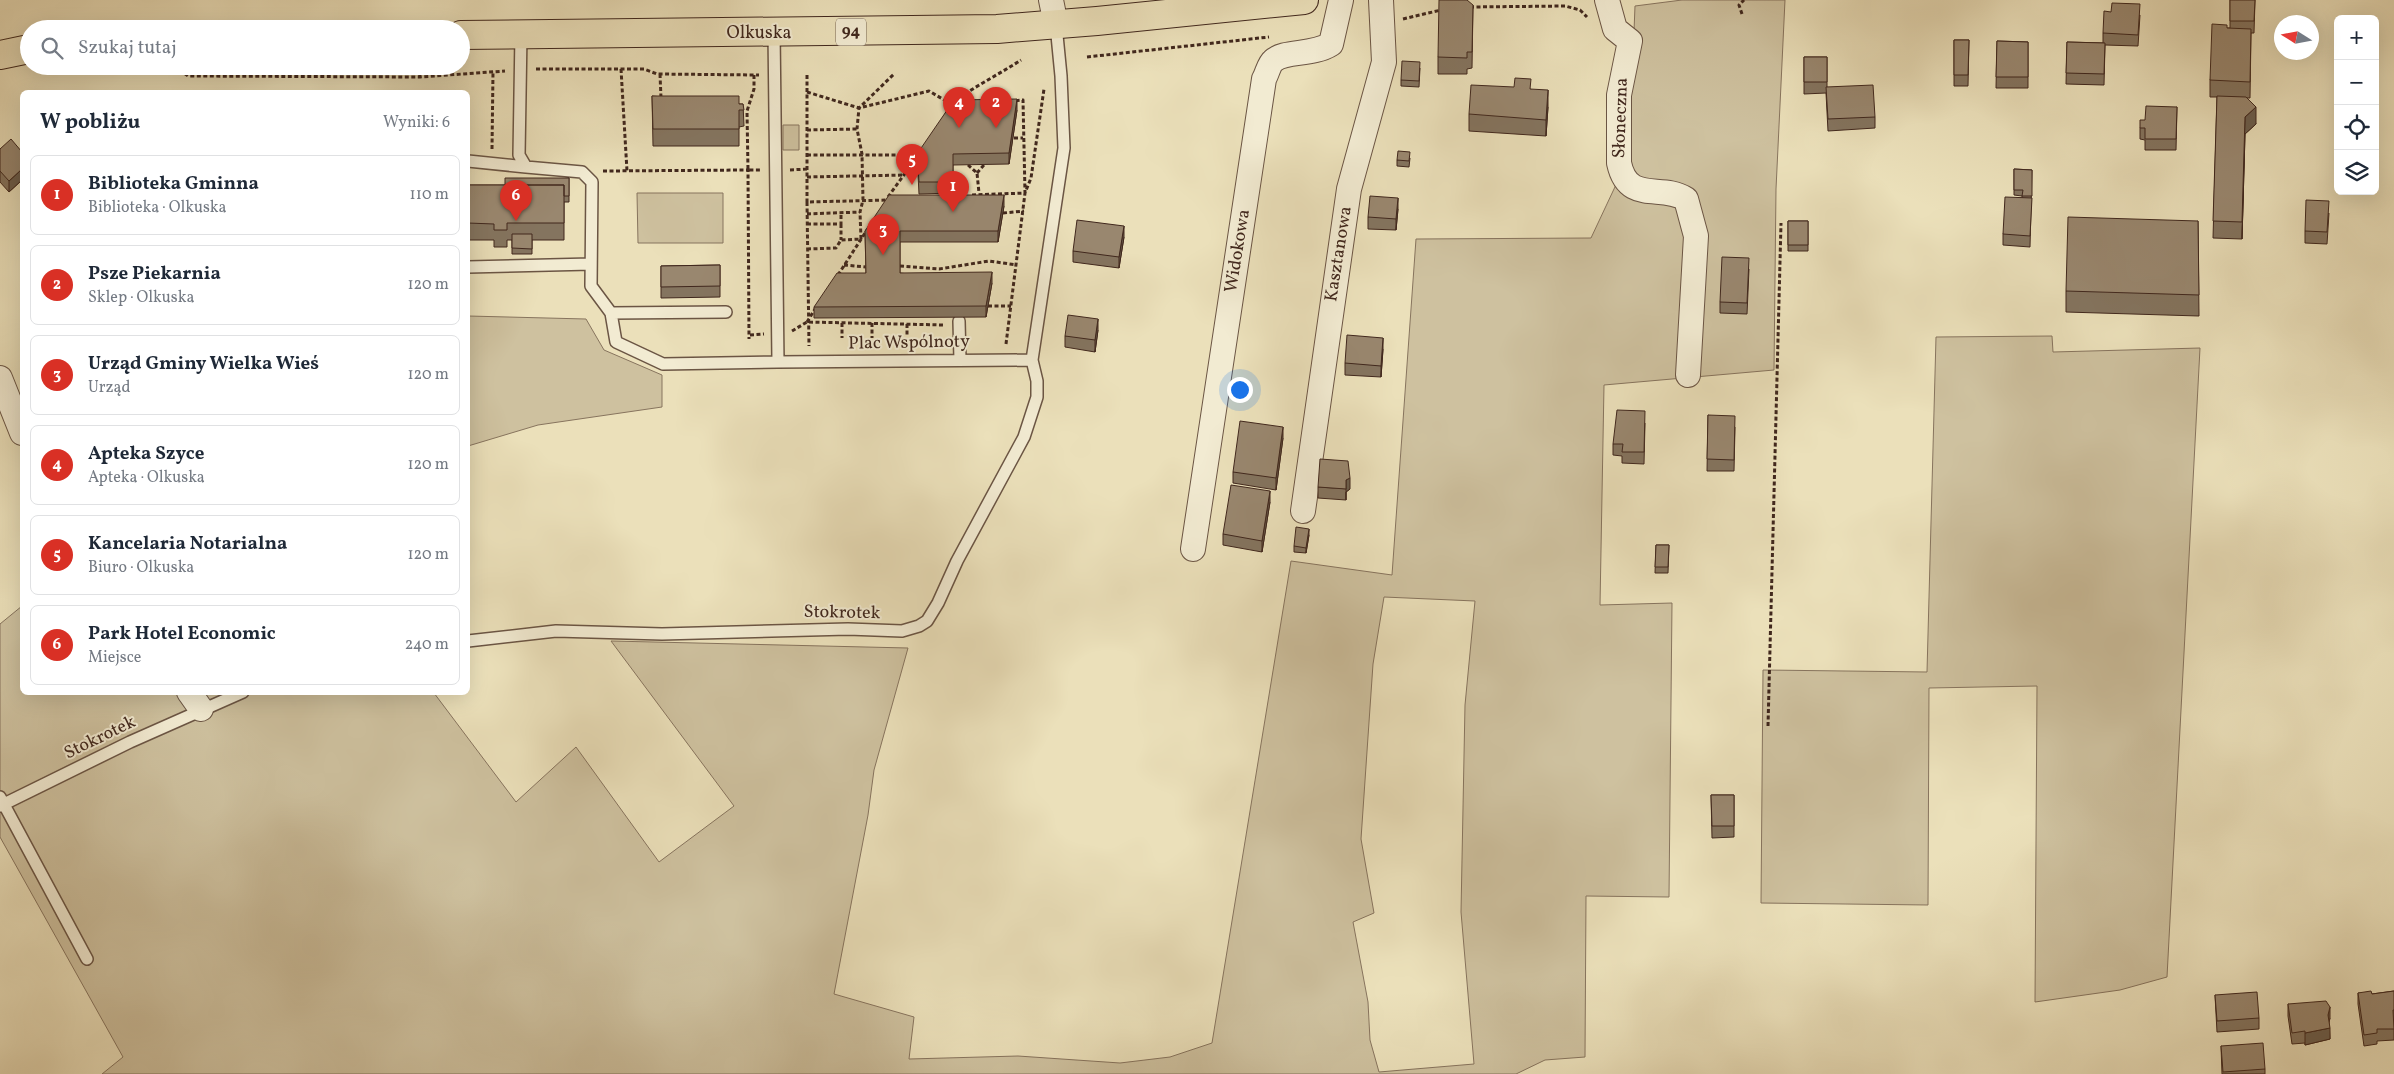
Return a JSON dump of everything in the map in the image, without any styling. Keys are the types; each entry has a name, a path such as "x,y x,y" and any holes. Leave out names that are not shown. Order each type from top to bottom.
{"main road":[{"name":"94","path":"1054,12 1304,0"},
{"name":"Olkuska","path":"470,35 928,31 1054,12"},
{"path":"0,55 20,51"}],"street":[{"name":"Widokowa","path":"1193,549 1264,79 1272,61 1284,54 1321,50 1331,44 1341,0"},
{"name":"Kasztanowa","path":"1303,511 1349,189 1384,62 1381,0"},
{"name":"Słoneczna","path":"1607,0 1615,29 1630,42 1619,95 1618,163 1621,173 1632,186 1642,191 1679,194 1686,199 1694,222 1696,236 1688,374"},
{"path":"0,378 20,428"}],"lane":[{"path":"1032,360 1064,148 1061,76 1054,12"},
{"path":"774,32 778,362"},
{"path":"522,34 519,155 526,167"},
{"path":"470,161 582,172 592,182 591,286 611,312 726,312"},
{"path":"470,267 591,264"},
{"name":"Plac Wspólnoty","path":"611,312 616,342 663,364 1032,360"},
{"path":"959,321 960,360"},
{"name":"Stokrotek","path":"470,641 556,631 662,634 848,629 902,631 919,626 927,621 938,603 957,561 1024,437 1037,397 1037,382 1032,360"},
{"name":"Stokrotek","path":"2,802 195,701 227,695"},
{"path":"2,802 87,959"}],"path":[{"path":"1742,14 1739,4 1744,0"},
{"path":"946,111 951,104 969,90 991,80 1021,60"},
{"path":"470,74 521,69 644,69 660,74 764,75"},
{"path":"621,69 627,171"},
{"path":"492,163 493,72"},
{"path":"660,74 661,102"},
{"path":"861,239 860,212 863,200 862,154 857,130 859,108 894,74"},
{"path":"187,75 420,78 456,75"},
{"path":"754,75 754,89 747,111 750,337 789,334 808,322 818,306"},
{"path":"807,75 807,249 810,361"},
{"path":"1025,193 1031,178 1045,86"},
{"path":"807,92 859,108 929,91 951,104 960,104"},
{"path":"1004,360 1025,193 1023,100 1005,101"},
{"path":"738,111 747,111"},
{"path":"807,130 857,130"},
{"path":"1014,138 1023,138"},
{"path":"882,207 923,148"},
{"path":"807,156 862,154 918,155"},
{"path":"968,165 977,173 979,193"},
{"path":"977,173 984,165"},
{"path":"784,170 807,169"},
{"path":"582,172 767,170"},
{"path":"807,177 906,175"},
{"path":"966,197 979,193 1025,193"},
{"path":"807,202 887,199 894,201"},
{"path":"1002,213 1024,211"},
{"path":"807,214 860,212"},
{"path":"807,249 836,248 841,240 841,213"},
{"path":"834,282 871,223"},
{"path":"807,224 841,224"},
{"path":"1768,726 1781,224"},
{"path":"841,240 861,239"},
{"path":"900,266 939,269 989,261 1017,265"},
{"path":"844,265 866,267"},
{"path":"939,269 940,276"},
{"path":"988,306 1011,306"},
{"path":"941,318 941,324 944,324 944,331"},
{"path":"808,322 941,324"},
{"path":"842,322 842,338"},
{"path":"872,323 872,338"},
{"path":"907,324 907,338"}],"shaded area":[{"path":"1682,0 1785,0 1776,189 1774,370 1604,385 1600,605 1672,603 1669,897 1586,896 1585,1057 1545,1060 1516,1074 102,1074 123,1057 0,837 0,624 20,608 20,695 436,695 516,802 576,747 659,862 734,806 611,641 908,648 874,770 868,815 834,994 914,1017 909,1059 1018,1056 1120,1063 1170,1057 1212,1043 1291,561 1392,575 1416,239 1591,238 1629,157 1635,6","holes":["1384,597 1475,601 1465,705 1461,912 1474,1064 1379,1072 1370,1040 1368,1002 1353,922 1374,913 1361,839 1373,664"]},
{"path":"783,125 799,125 799,150 783,150"},
{"path":"637,193 723,193 723,243 638,243"},
{"path":"470,316 586,319 604,350 662,375 662,407 538,425 470,445"},
{"path":"2052,336 2053,352 2200,348 2167,977 2120,990 2035,1002 2037,686 1929,688 1928,905 1761,903 1763,670 1927,672 1936,337"}],"building":[{"path":"1439,0 1467,0 1473,5 1472,52 1467,52 1467,58 1438,57"},
{"path":"2230,0 2255,0 2254,21 2230,21"},
{"path":"2112,3 2140,4 2138,35 2103,33 2104,11 2111,12"},
{"path":"2212,24 2227,25 2227,28 2251,29 2250,82 2210,80"},
{"path":"1954,40 1969,40 1968,75 1954,75"},
{"path":"1997,41 2028,42 2028,77 1996,77"},
{"path":"2067,42 2105,43 2104,74 2066,73"},
{"path":"1804,57 1827,57 1827,82 1804,82"},
{"path":"1402,61 1420,62 1419,81 1401,80"},
{"path":"1515,78 1531,79 1530,89 1548,90 1546,120 1469,114 1471,85 1514,87"},
{"path":"1873,85 1875,117 1828,119 1826,87"},
{"path":"652,96 739,96 739,104 743,104 744,110 739,110 739,129 653,129"},
{"path":"2217,96 2246,97 2256,107 2245,117 2242,222 2213,221"},
{"path":"1017,99 1009,153 953,154 953,182 919,182 917,154 954,100"},
{"path":"2146,106 2177,107 2176,139 2145,139 2145,128 2140,128 2140,120 2145,120"},
{"path":"11,139 20,150 20,171 9,181 0,171 0,149"},
{"path":"1398,151 1410,152 1409,161 1397,160"},
{"path":"2014,169 2032,170 2032,196 2022,196 2023,190 2014,190"},
{"path":"505,178 569,178 569,196 564,196 564,185 505,185"},
{"path":"470,185 564,185 564,223 507,223 507,230 494,230 494,224 470,223"},
{"path":"889,195 1004,195 998,231 900,231 900,273 992,272 986,306 814,307 837,273 866,273 865,231"},
{"path":"1370,196 1398,198 1396,219 1368,217"},
{"path":"2005,197 2032,198 2030,236 2003,234"},
{"path":"2306,200 2329,201 2327,232 2305,231"},
{"path":"2068,217 2198,221 2199,295 2066,291"},
{"path":"1077,220 1124,226 1119,257 1073,251"},
{"path":"1788,221 1808,221 1808,245 1788,245"},
{"path":"512,234 532,234 532,249 512,248"},
{"path":"1722,257 1749,258 1747,303 1720,302"},
{"path":"720,265 720,286 661,287 661,266"},
{"path":"1068,315 1098,319 1095,340 1065,336"},
{"path":"1347,335 1383,338 1381,366 1345,363"},
{"path":"1617,410 1645,411 1644,452 1622,452 1623,444 1613,444"},
{"path":"1708,415 1735,416 1734,460 1707,459"},
{"path":"1240,421 1283,427 1276,478 1233,472"},
{"path":"1320,459 1348,461 1350,478 1346,480 1346,489 1318,487"},
{"path":"1231,485 1270,491 1262,541 1223,534"},
{"path":"1296,527 1309,529 1306,548 1294,546"},
{"path":"1656,545 1669,545 1668,567 1655,567"},
{"path":"1711,795 1734,795 1734,826 1712,826"},
{"path":"2371,991 2372,994 2394,991 2394,1029 2377,1029 2377,1033 2364,1035 2358,993"},
{"path":"2257,992 2259,1018 2217,1021 2215,995"},
{"path":"2326,1001 2330,1007 2328,1015 2330,1028 2305,1033 2305,1031 2292,1033 2288,1004"},
{"path":"2263,1043 2265,1069 2223,1072 2221,1046"}],"place":[{"name":"Apteka Szyce","path":"959,128"},
{"name":"Psze Piekarnia","path":"996,128"},
{"name":"Kancelaria Notarialna","path":"912,185"},
{"name":"Biblioteka Gminna","path":"953,212"},
{"name":"Park Hotel Economic","path":"516,221"},
{"name":"Urząd Gminy Wielka Wieś","path":"883,255"}]}
